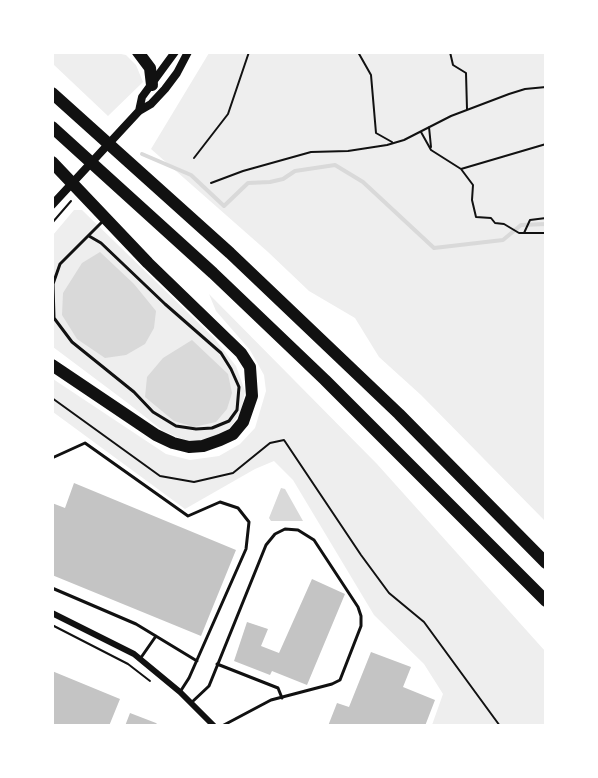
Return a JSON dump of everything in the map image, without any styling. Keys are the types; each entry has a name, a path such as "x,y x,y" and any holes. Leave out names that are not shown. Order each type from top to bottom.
{"highway":[{"path":"138,52 150,68 152,85"},
{"path":"52,93 230,253 399,414 546,563"},
{"path":"52,127 213,273 317,372 546,601"},
{"path":"52,162 148,263 241,353 250,367 252,382 249,409 243,422 233,434 220,441 189,447 156,435 52,365"}],"street":[{"path":"139,111 142,97 175,52"},
{"path":"52,205 139,111 151,104 177,73 188,52"},
{"path":"151,104 154,94 152,85"},
{"path":"52,613 134,654 180,692 213,726"}],"lane":[{"path":"89,236 101,243 220,353 239,387 237,410 229,421 212,428 196,429 176,426 153,412 134,392 72,342 54,318 53,284 60,264 106,219"},
{"path":"52,458 85,443 188,516 220,502 238,508 249,522 246,549 180,692"},
{"path":"191,703 209,686 266,545 275,534 285,529 298,530 314,540 358,607 361,616 361,626 340,680 272,700 222,726"},
{"path":"52,588 136,624 196,661"},
{"path":"140,659 156,636"},
{"path":"217,664 278,688 282,698"}],"path":[{"path":"194,159 228,114 249,52"},
{"path":"358,52 371,75 376,134 392,142"},
{"path":"450,52 453,65 466,73 467,109"},
{"path":"212,183 243,171 311,152 348,151 387,145 404,140 467,109 525,89 546,87"},
{"path":"429,127 431,150"},
{"path":"421,132 431,150 461,169 473,185 472,200 476,217 491,218 519,233 546,233"},
{"path":"461,169 546,144"},
{"path":"52,223 61,213"},
{"path":"524,233 530,220 546,218"},
{"path":"52,626 128,664 155,684"}],"shaded area":[{"path":"111,52 126,55 136,65 143,82 108,116 53,64 53,53"},
{"path":"209,53 545,53 545,521 421,395 379,357 355,318 309,291 151,149"},
{"path":"74,210 82,210 214,338 236,366 245,391 241,412 229,429 207,440 187,441 163,431 53,347 53,235"},
{"path":"100,252 134,284 156,311 154,328 145,344 126,355 105,358 77,339 62,315 63,293 82,263"},
{"path":"209,294 377,464 545,651 545,725 432,725 443,694 424,664 374,615 293,480 274,461 255,469 185,509 53,412 53,379 166,454 190,460 219,456 240,444 255,428 266,391 264,375 250,350 216,311"},
{"path":"192,340 228,374 232,393 227,409 216,422 194,427 174,421 145,397 147,377 163,358"},
{"path":"281,488 285,489 303,521 271,521 269,518"}],"building":[{"path":"74,483 236,550 201,636 52,575 52,503 65,508"},
{"path":"312,579 345,594 307,685 272,671 270,675 234,661 247,622 268,629 261,646 279,653"},
{"path":"371,652 411,667 403,687 435,700 425,726 328,726 337,703 349,707"},
{"path":"52,671 120,699 109,726 52,726"},
{"path":"130,713 156,723 159,726 125,726"}],"waterway":[{"path":"142,154 191,175 224,206 248,183 270,182 283,179 295,171 335,165 363,182 434,248 503,240 521,225 546,224"}]}
